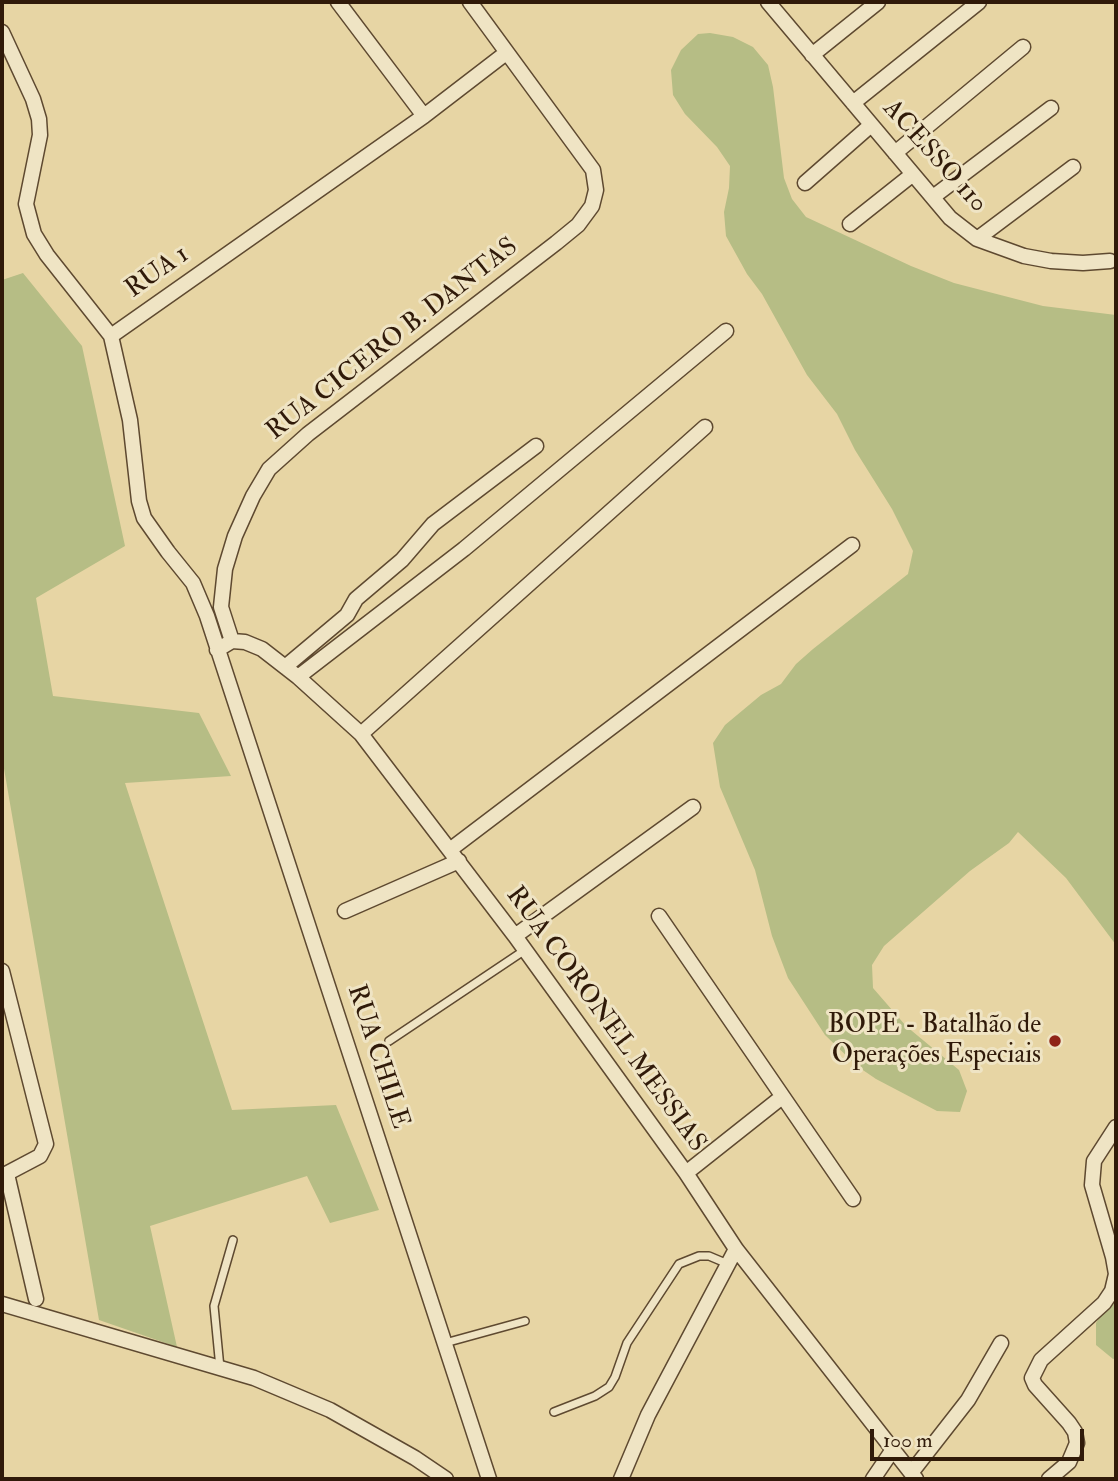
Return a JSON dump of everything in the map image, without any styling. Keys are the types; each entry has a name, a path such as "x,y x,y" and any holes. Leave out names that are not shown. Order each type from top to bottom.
{"street":[{"path":"338,2 424,116"},
{"path":"470,2 506,52"},
{"path":"812,55 878,2"},
{"path":"853,103 979,2"},
{"name":"ACESSO 110","path":"771,3 950,218 977,239 1024,256 1051,261 1111,261"},
{"path":"2,32 33,99 39,119 40,135 26,204 34,234 47,255 111,336 130,420 139,501 144,518 194,583 217,650 232,641"},
{"path":"895,153 1023,47"},
{"name":"RUA 1","path":"111,336 424,116 506,52"},
{"name":"RUA CICERO B. DANTAS","path":"232,641 220,607 226,569 235,536 269,469 308,434 578,225 592,206 596,190 593,170 506,52"},
{"path":"933,197 1051,108"},
{"path":"804,183 872,125"},
{"path":"977,239 1073,167"},
{"path":"850,224 913,174"},
{"path":"298,677 464,549 726,331"},
{"path":"361,734 705,427"},
{"path":"285,667 347,615 356,599 402,559 433,524 536,446"},
{"path":"345,911 455,855 852,545"},
{"name":"RUA CORONEL MESSIAS","path":"232,641 244,642 262,649 298,677 361,734 515,936 686,1173 736,1249 913,1476"},
{"name":"RUA CHILE","path":"217,650 489,1479"},
{"path":"515,936 693,807"},
{"path":"659,916 853,1199"},
{"path":"2,971 46,1144 40,1156 4,1175 36,1299"},
{"path":"686,1173 782,1097"},
{"path":"1048,1479 1069,1462 1077,1443 1075,1432 1069,1423 1035,1385 1032,1378 1041,1360 1114,1292 1116,1274 1113,1257 1092,1185 1094,1161 1116,1127"},
{"path":"621,1479 648,1415 736,1249"},
{"path":"2,1304 254,1378 330,1410 415,1458 446,1479"},
{"path":"913,1476 968,1400 1001,1343"},
{"path":"873,1479 892,1451"}],"lane":[{"path":"389,1041 525,950"},
{"path":"220,1368 214,1306 233,1240"},
{"path":"554,1412 595,1396 609,1387 627,1343 679,1265 699,1256 709,1256 728,1264"},
{"path":"445,1343 525,1321"}],"green space":[{"path":"698,34 733,37 753,47 768,65 784,178 792,199 806,217 954,283 1043,306 1116,315 1116,945 1066,878 1018,832 1009,843 970,871 884,946 872,965 873,988 906,1026 959,1070 967,1091 960,1112 937,1111 876,1079 857,1066 825,1035 788,978 772,936 755,870 720,787 713,743 725,725 761,695 781,684 796,664 813,649 908,574 913,551 837,414 807,375 726,236 724,212 730,166 717,147 685,114 673,95 671,70 681,50"},
{"path":"23,273 82,346 125,546 36,598 53,696 199,713 231,776 125,783 232,1110 336,1105 379,1210 330,1223 307,1176 150,1226 177,1347 99,1320 2,757 2,280"},
{"path":"1116,1296 1116,1358 1113,1359 1096,1345 1096,1323"}],"place":[{"name":"BOPE - Batalhão de Operações Especiais","path":"1055,1041"}]}
